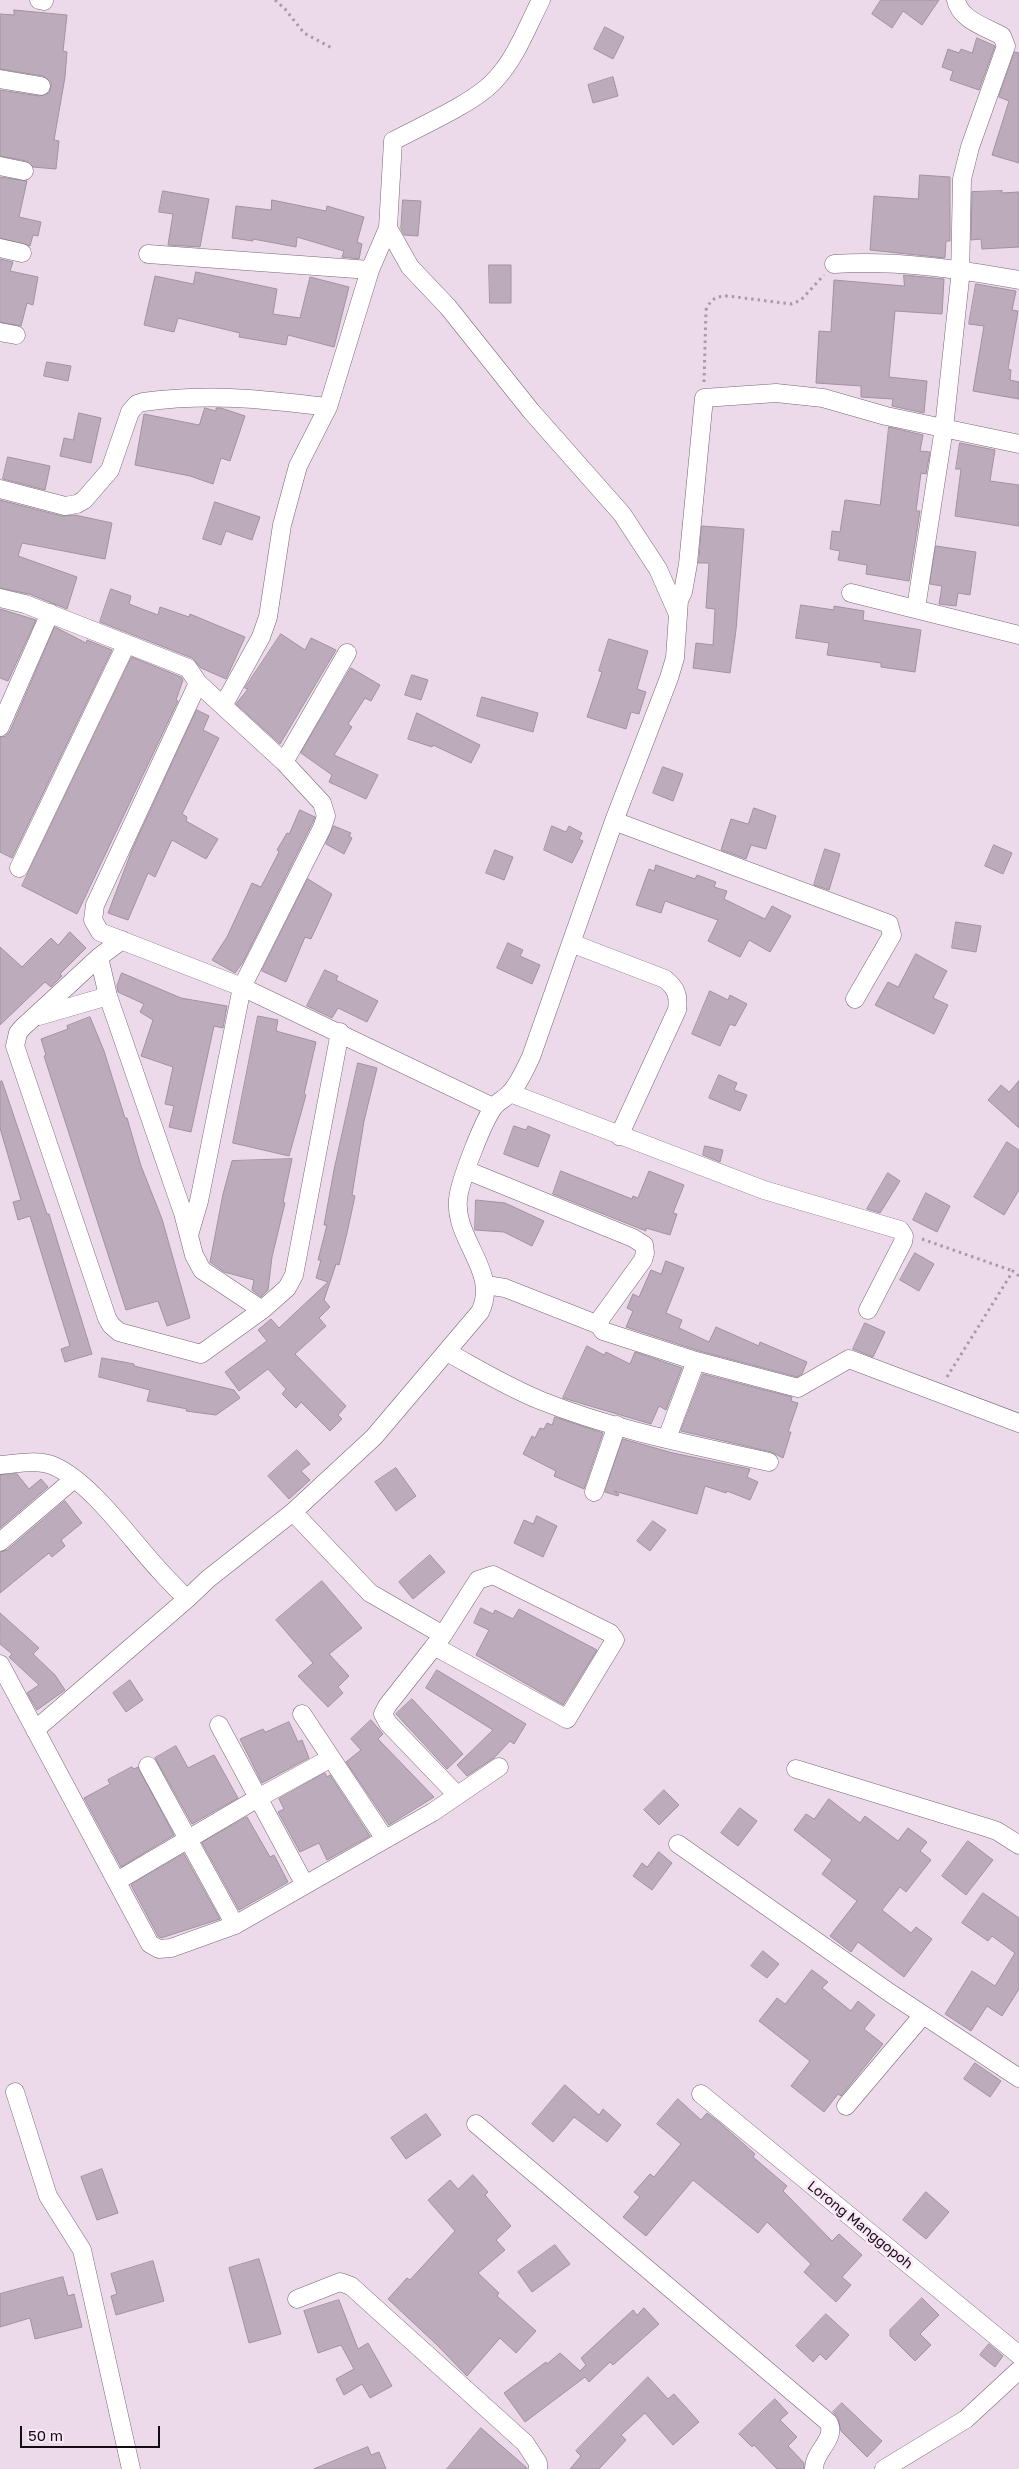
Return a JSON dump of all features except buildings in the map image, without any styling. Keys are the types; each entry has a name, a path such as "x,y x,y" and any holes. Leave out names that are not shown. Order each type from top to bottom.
{"street":[{"path":"223,706 261,637 268,618 287,499 298,466 328,407 370,270 388,228 393,142 474,97 495,80 518,48 541,0"},
{"path":"916,608 944,428 960,270 962,179 970,147 1006,43 1002,36 965,16 956,0"},
{"path":"0,79 40,86"},
{"path":"0,166 24,171"},
{"path":"388,228 410,267 448,307 532,411 622,514 658,569 677,612"},
{"path":"0,248 22,253"},
{"path":"148,254 370,270"},
{"path":"834,264 859,262 960,270 1019,280"},
{"path":"35,1730 208,1578 293,1512 374,1437 480,1312 485,1299 486,1285 460,1226 457,1214 458,1193 493,1107 510,1093 531,1057 614,821 669,678 676,644 677,612 688,564 704,398 790,393 823,398 886,416 1019,444"},
{"path":"0,489 65,506 77,504 84,500 110,470 130,412 137,404 143,402 187,396 236,396 328,407"},
{"path":"851,593 1019,635"},
{"path":"0,598 50,613 126,645 188,668 198,683 284,762 322,803 326,812 325,820 242,987 199,1201 189,1235"},
{"path":"0,728 8,692 50,613"},
{"path":"19,868 126,645"},
{"path":"284,762 347,652"},
{"path":"198,683 94,910 93,920 100,932 242,987 340,1032 493,1107"},
{"path":"614,821 889,924 892,935 855,999"},
{"path":"122,940 98,957 18,1032 15,1046 111,1325 120,1332 142,1340 200,1354 262,1310 287,1288 294,1275 340,1032"},
{"path":"571,943 665,978 672,985 678,999 677,1010 619,1136"},
{"path":"98,957 108,996 189,1235 194,1255 202,1270 262,1310"},
{"path":"35,1017 108,996"},
{"path":"510,1093 764,1190 895,1228 902,1233 903,1242 868,1310"},
{"path":"466,1170 633,1238 644,1245 645,1253 643,1260 601,1318 599,1325"},
{"path":"486,1285 505,1288 599,1325 603,1331 696,1361 798,1388 849,1359 1019,1423"},
{"path":"448,1352 541,1401 617,1425 769,1462"},
{"path":"667,1438 696,1361"},
{"path":"594,1492 617,1425"},
{"path":"0,1464 44,1463 53,1465 74,1479 89,1491 160,1572 187,1598"},
{"path":"0,1542 74,1479"},
{"path":"293,1512 370,1593 439,1640 567,1719 615,1640 610,1633 489,1575 473,1584 439,1640 386,1706 383,1716 457,1795"},
{"path":"1,1668 150,1944 159,1949 171,1948 235,1925 433,1812 499,1767"},
{"path":"302,1714 384,1840"},
{"path":"218,1725 305,1885"},
{"path":"116,1881 188,1838 331,1758"},
{"path":"148,1766 235,1925"},
{"path":"796,1769 997,1831 1019,1845"},
{"path":"678,1844 923,2015 1019,2078"},
{"path":"846,2106 923,2015"},
{"path":"15,2092 48,2196 82,2250 131,2469"},
{"name":"Lorong Manggopoh","path":"701,2094 1019,2356"},
{"path":"476,2124 828,2422 831,2433 815,2461 814,2469"},
{"path":"297,2299 340,2282 351,2286 525,2443 535,2458 538,2469"},
{"path":"884,2469 966,2419 1019,2370"}],"path":[{"path":"275,0 308,36 332,48"},
{"path":"704,398 706,310 710,301 718,296 728,296 791,304 808,293 834,264"},
{"path":"902,1233 1013,1271 1019,1276"},
{"path":"937,1392 1013,1271"}]}
